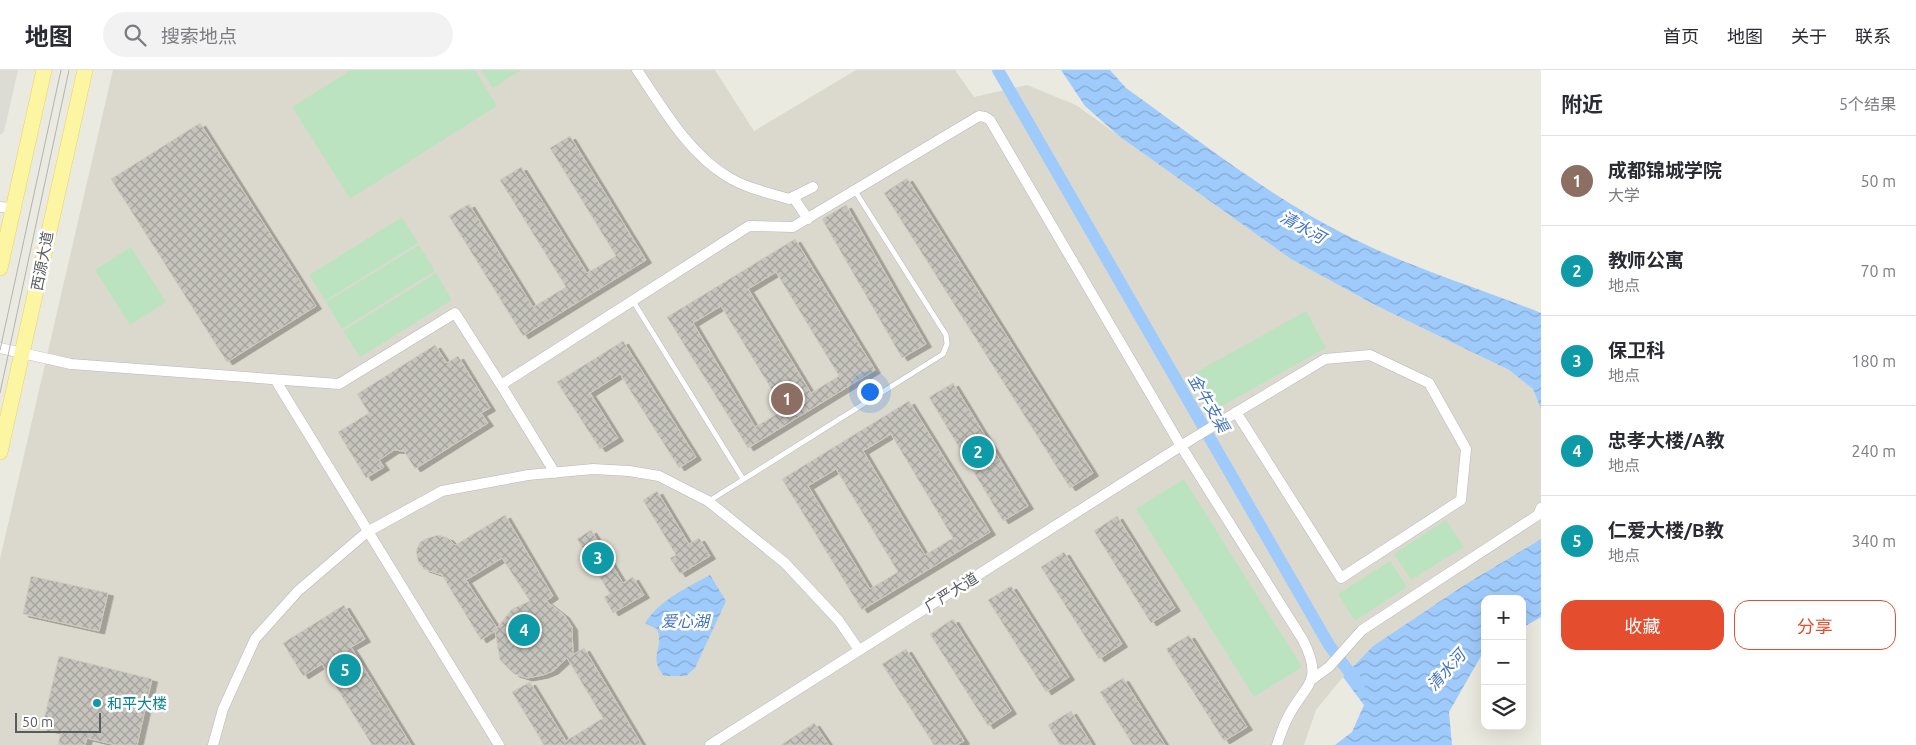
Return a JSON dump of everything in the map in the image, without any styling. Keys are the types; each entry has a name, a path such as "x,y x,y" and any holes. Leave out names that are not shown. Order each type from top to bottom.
{"main road":[{"path":"0,268 6,208 44,70"},
{"name":"西源大道","path":"0,452 23,352 51,214 85,70"}],"street":[{"path":"637,70 688,144 728,178 761,192 789,199 813,187"},
{"path":"500,385 749,226 793,227 979,116 985,117 990,120 1181,446 1304,640 1311,656 1313,672 1311,680 1309,686 1287,718 1277,745"},
{"path":"793,197 808,219"},
{"path":"0,348 71,364 276,381 339,384 455,313 555,473"},
{"name":"广严大道","path":"710,745 1192,439 1236,412 1325,359 1370,355 1429,383 1466,449 1462,500 1340,578 1236,412"},
{"path":"276,381 366,532 499,745"},
{"path":"213,745 223,709 255,639 298,591 366,532 442,491 555,473 593,469 629,471 659,476 708,501 785,563 839,621 859,650"},
{"path":"1311,680 1334,662 1362,630 1538,515 1541,508"}],"lane":[{"path":"708,501 943,354 947,344 946,335 855,191"},
{"path":"633,300 743,479"}],"shaded area":[{"path":"0,70 18,70 4,132 0,135"},
{"path":"113,70 715,70 754,131 856,70 955,70 974,97 1027,85 1076,105 1291,259 1375,305 1509,370 1533,389 1541,409 1541,539 1466,584 1373,646 1343,677 1316,710 1304,745 0,745 0,559"}],"green space":[{"path":"351,70 475,70 497,106 350,199 292,107"},
{"path":"481,70 521,70 493,88"},
{"path":"402,217 418,243 325,301 309,275"},
{"path":"419,245 435,271 342,329 326,302"},
{"path":"131,247 166,302 130,325 95,270"},
{"path":"436,273 452,300 360,357 343,331"},
{"path":"1306,311 1326,348 1213,411 1193,374"},
{"path":"1184,479 1302,667 1254,697 1136,509"},
{"path":"1446,520 1464,547 1411,580 1394,554"},
{"path":"1390,561 1407,587 1355,621 1338,594"}],"water":[{"name":"清水河","path":"1061,70 1110,70 1126,88 1209,149 1265,188 1324,223 1400,260 1541,313 1541,409 1533,389 1509,370 1375,305 1291,259 1119,136 1085,106"},
{"name":"清水河","path":"1541,539 1541,617 1526,626 1526,595 1481,595 1481,656 1449,712 1452,745 1335,745 1352,732 1364,705 1343,677 1373,646 1466,584"},
{"name":"爱心湖","path":"710,575 726,601 695,668 686,676 664,676 659,669 656,658 659,642 657,629 645,623 658,607 666,601"}],"building":[{"path":"200,123 316,306 227,362 111,179"},
{"path":"570,136 646,260 523,336 449,216 469,204 533,307 566,287 500,180 521,167 587,273 616,256 550,148"},
{"path":"907,178 1093,473 1070,488 884,193"},
{"path":"846,205 926,344 902,358 822,219"},
{"path":"795,239 875,370 748,448 667,317","holes":["776,272 839,376 811,393 748,289","721,306 784,410 755,427 693,323"]},
{"path":"623,341 696,457 679,468 620,374 590,393 618,438 600,449 557,382"},
{"path":"435,345 447,363 458,356 490,408 481,413 488,423 415,469 404,451 394,450 379,460 384,467 366,478 338,432 369,413 357,394"},
{"path":"953,383 1028,506 1003,521 929,397"},
{"path":"909,401 990,532 862,610 782,479","holes":["891,434 953,538 925,555 863,451","836,469 898,572 870,589 808,486"]},
{"path":"657,491 689,544 699,538 710,556 680,574 670,558 676,555 643,500"},
{"path":"505,515 553,596 546,601 564,615 572,627 573,655 584,648 642,745 544,745 512,692 530,682 566,741 603,718 567,658 553,671 527,678 514,674 500,660 495,631 481,640 442,575 424,569 418,561 416,551 420,542 428,538 438,535 448,538 455,545","holes":["502,558 530,601 512,609 497,628 466,580"]},
{"path":"1117,516 1175,608 1151,623 1094,531"},
{"path":"591,530 623,583 633,577 644,595 613,613 604,597 610,594 577,539"},
{"path":"1064,552 1122,644 1099,659 1041,567"},
{"path":"31,576 108,593 99,631 23,614"},
{"path":"1011,586 1069,677 1046,692 988,600"},
{"path":"344,605 365,639 351,647 411,745 372,745 322,664 303,676 283,643"},
{"path":"953,619 1011,711 988,726 930,634"},
{"path":"1189,635 1247,727 1224,741 1166,649"},
{"path":"906,649 964,741 957,745 934,745 882,664"},
{"name":"和平大楼","path":"59,656 152,679 137,745 116,745 87,738 85,745 58,745 61,732 42,728"},
{"path":"1123,678 1165,745 1133,745 1100,692"},
{"path":"1071,711 1092,745 1060,745 1048,725"},
{"path":"814,723 829,745 781,745"}],"waterway":[{"name":"金牛支渠","path":"998,70 1329,645 1359,685"}],"tram line":[{"path":"0,350 61,70"},
{"path":"0,393 69,70"}],"place":[{"name":"成都锦城学院","path":"787,399"},
{"name":"教师公寓","path":"978,452"},
{"name":"保卫科","path":"598,558"},
{"name":"忠孝大楼/A教","path":"524,630"},
{"name":"仁爱大楼/B教","path":"345,670"},
{"name":"和平大楼","path":"97,703"}]}
